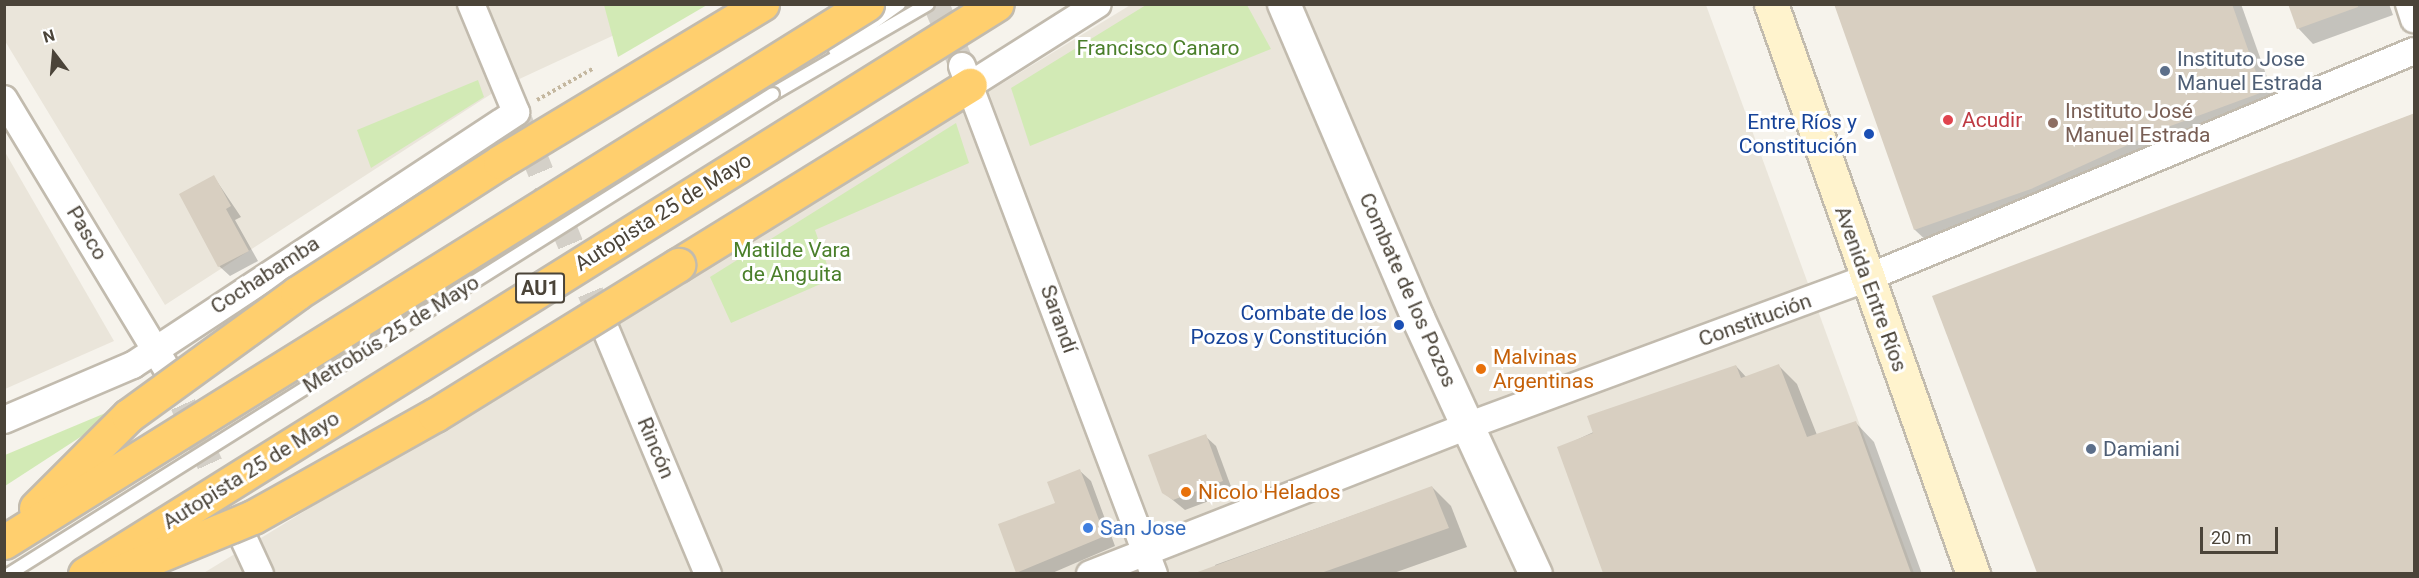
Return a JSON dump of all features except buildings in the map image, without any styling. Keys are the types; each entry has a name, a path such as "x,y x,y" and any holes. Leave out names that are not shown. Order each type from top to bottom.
{"highway":[{"path":"4,542 128,416 212,354 297,294 501,162 762,4"},
{"path":"4,542 867,4"},
{"name":"Autopista 25 de Mayo","path":"86,573 997,4"},
{"path":"114,573 253,517 435,415 678,265 966,76"}],"main road":[{"name":"Avenida Entre Ríos","path":"1772,4 1973,573"}],"street":[{"name":"Cochabamba","path":"4,420 133,365 162,358 516,112 471,4"},
{"path":"966,76 1098,4"},
{"name":"Combate de los Pozos","path":"1284,4 1413,308 1470,425 1536,573"},
{"path":"2409,4 2415,19"},
{"name":"Constitución","path":"1090,573 1150,562 1470,425 1867,278 2415,51"},
{"name":"Sarandí","path":"966,76 1150,562"},
{"name":"Pasco","path":"4,99 162,358"},
{"name":"Rincón","path":"603,323 708,573"},
{"path":"242,535 260,573"}],"lane":[{"name":"Metrobús 25 de Mayo","path":"772,94 899,4"},
{"name":"Metrobús 25 de Mayo","path":"9,573 772,94 928,4"}],"shaded area":[{"path":"1132,4 1706,5 1914,573 202,574"},
{"path":"5,5 679,5 502,87 165,305 5,41"},
{"path":"5,152 114,341 4,389"}],"green space":[{"path":"604,4 707,5 618,57"},
{"name":"Francisco Canaro","path":"1146,5 1247,5 1271,49 1030,146 1011,88"},
{"path":"478,80 484,97 371,168 357,130"},
{"name":"Matilde Vara de Anguita","path":"956,123 969,163 815,230 832,279 731,323 710,277"},
{"path":"139,399 5,486 5,455"}],"tunnel":[{"path":"936,4 962,66"},
{"path":"516,112 603,323"},
{"path":"167,369 242,535"}],"place":[{"name":"Instituto Jose Manuel Estrada","path":"2165,71"},
{"name":"Acudir","path":"1948,120"},
{"name":"Instituto José Manuel Estrada","path":"2053,123"},
{"name":"Entre Ríos y Constitución","path":"1869,134"},
{"name":"Combate de los Pozos y Constitución","path":"1399,325"},
{"name":"Malvinas Argentinas","path":"1481,369"},
{"name":"Damiani","path":"2091,449"},
{"name":"Nicolo Helados","path":"1186,492"},
{"name":"San Jose","path":"1088,528"}]}
